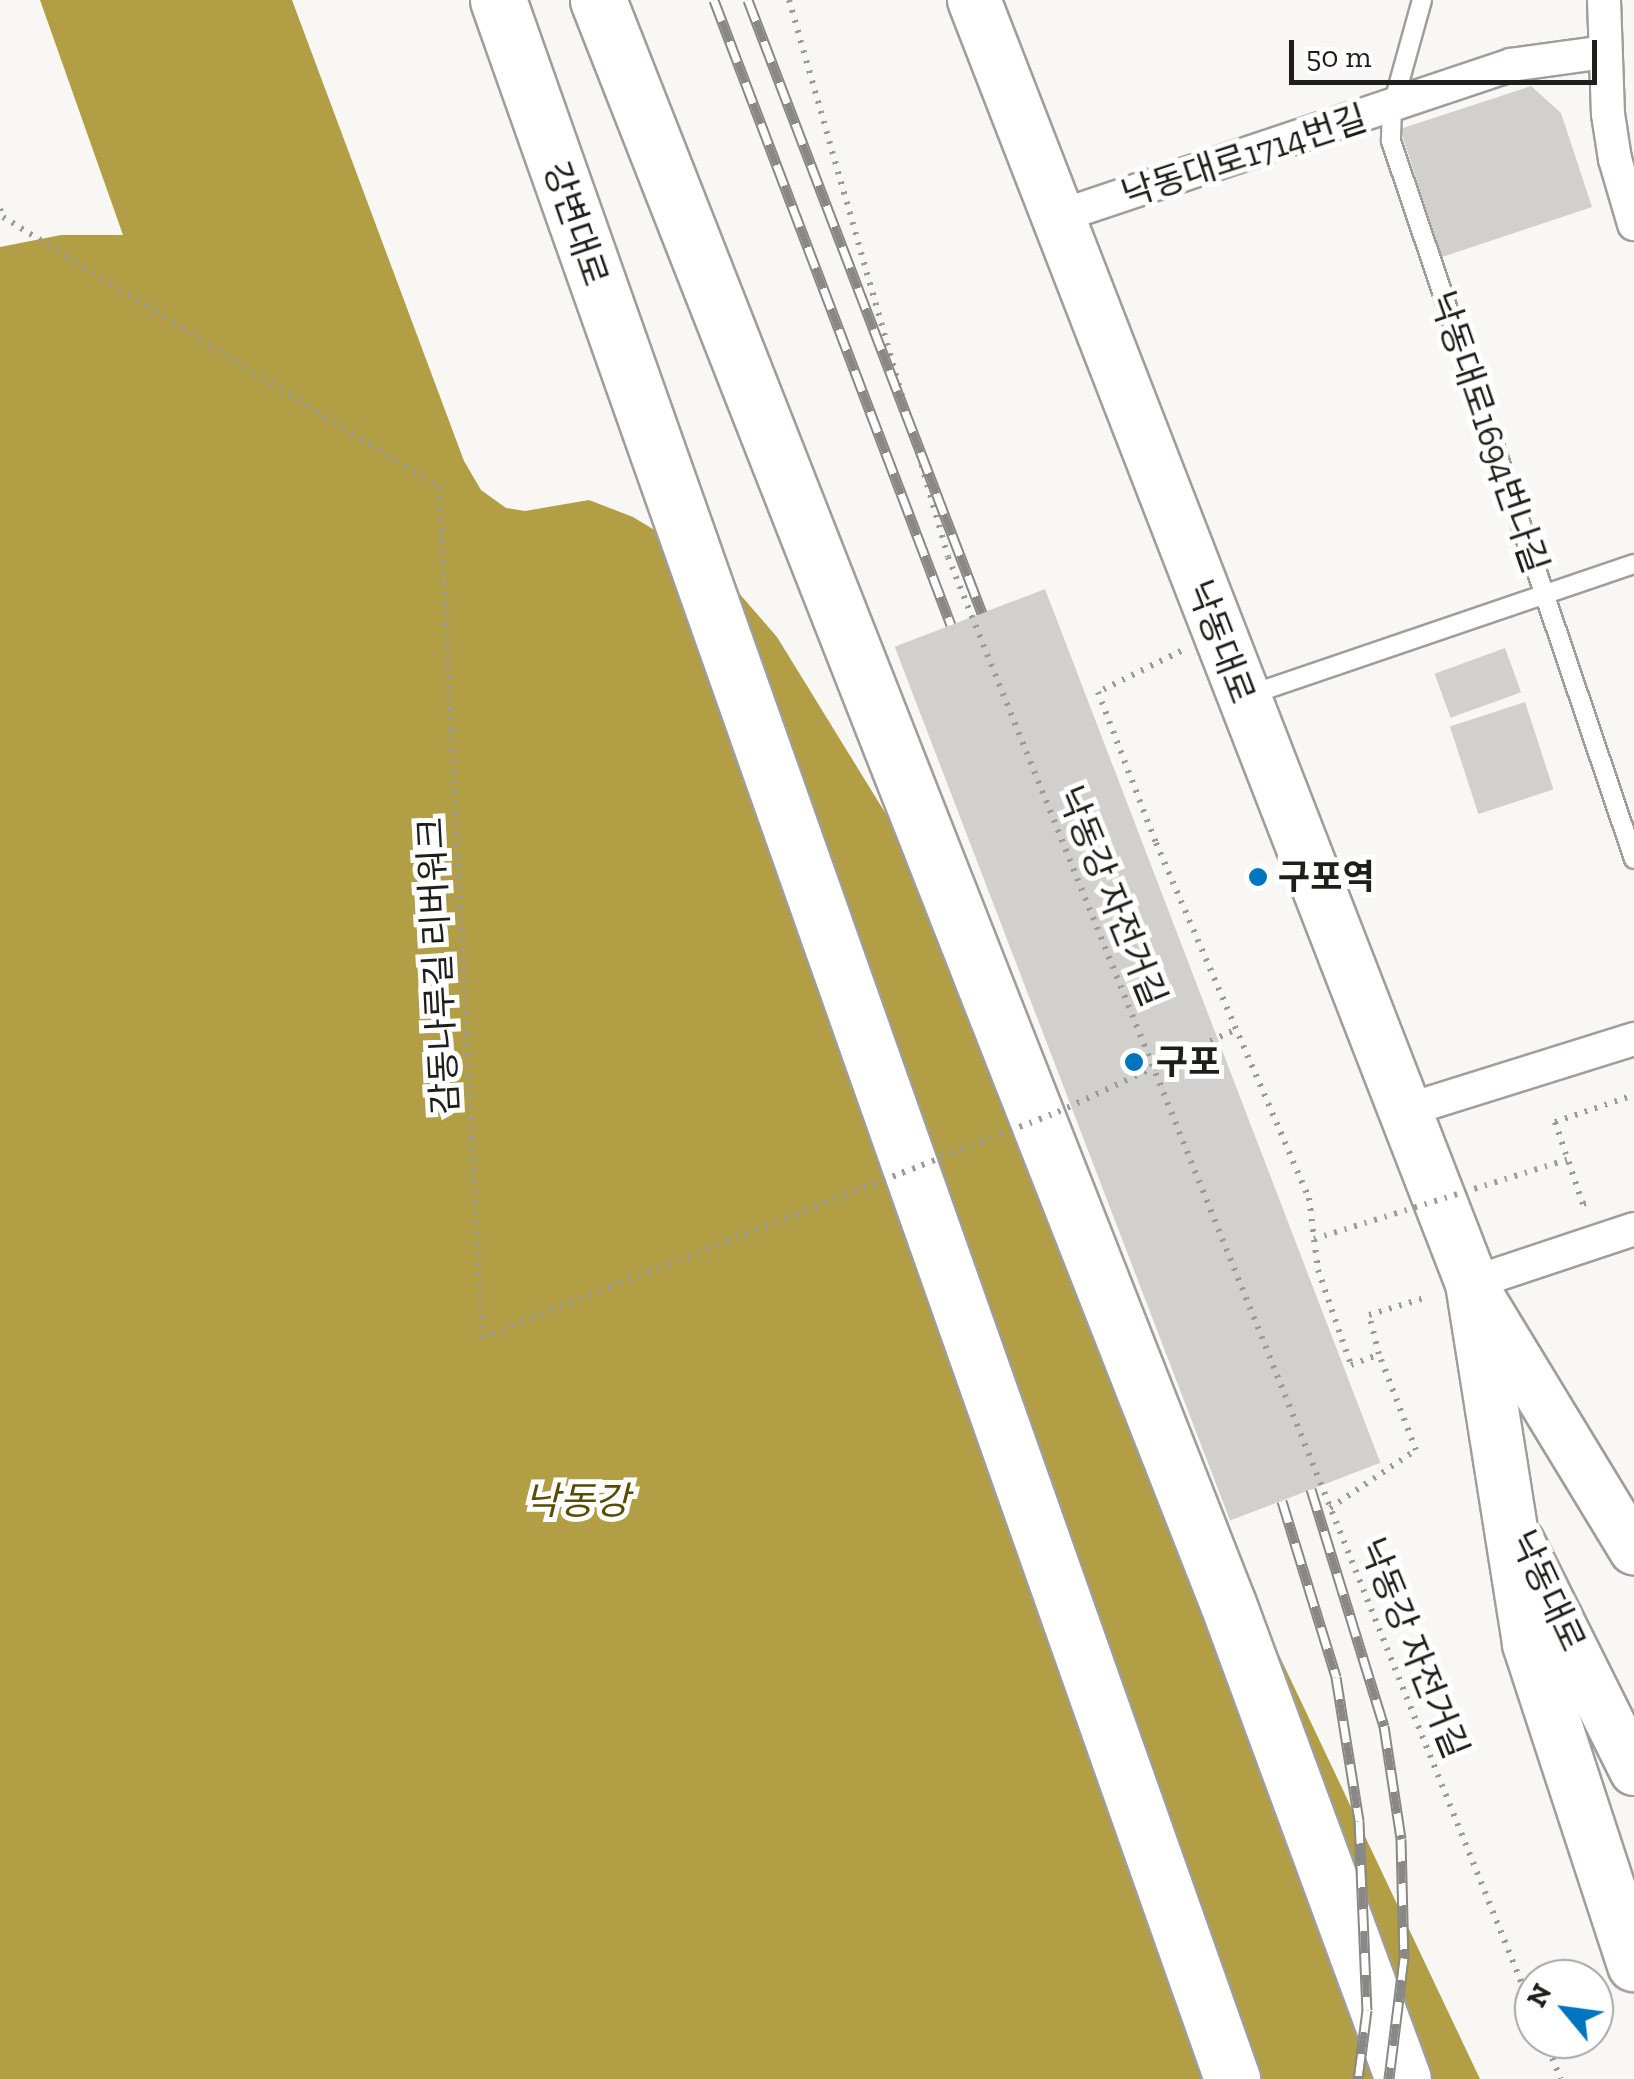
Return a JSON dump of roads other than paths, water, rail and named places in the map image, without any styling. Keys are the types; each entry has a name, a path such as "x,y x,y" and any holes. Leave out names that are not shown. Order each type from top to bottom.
{"highway":[{"name":"강변대로","path":"498,0 1232,2079"},
{"path":"598,0 1228,1604 1403,2079"}],"main road":[{"name":"낙동대로","path":"974,0 1472,1284 1634,1551"},
{"name":"낙동대로","path":"1472,1284 1518,1536 1634,1771"},
{"path":"1472,1284 1530,1644 1634,1965"}],"street":[{"path":"1604,0 1615,160 1634,224"},
{"name":"낙동대로1714번길","path":"1056,217 1392,108 1511,65 1605,52"},
{"path":"1404,1111 1634,1038"},
{"path":"1472,1284 1634,1230"}],"lane":[{"name":"낙동대로1694번나길","path":"1422,0 1392,108 1391,141 1634,860"},
{"path":"1243,698 1634,564"}],"water":[{"name":"낙동강","path":"40,0 292,0 464,461 481,490 506,508 525,511 589,500 633,517 717,568 777,637 905,845 1223,1537 1480,2079 0,2079 0,247 61,235 123,235"}],"railway":[{"path":"714,0 951,625"},
{"path":"748,0 982,613"},
{"path":"1311,1489 1384,1726 1401,1839 1404,1958 1389,2079"},
{"path":"1282,1501 1336,1677 1359,1821 1367,2010 1358,2079"}],"place":[{"name":"구포역","path":"1258,877"},
{"name":"구포","path":"1134,1062"}]}
